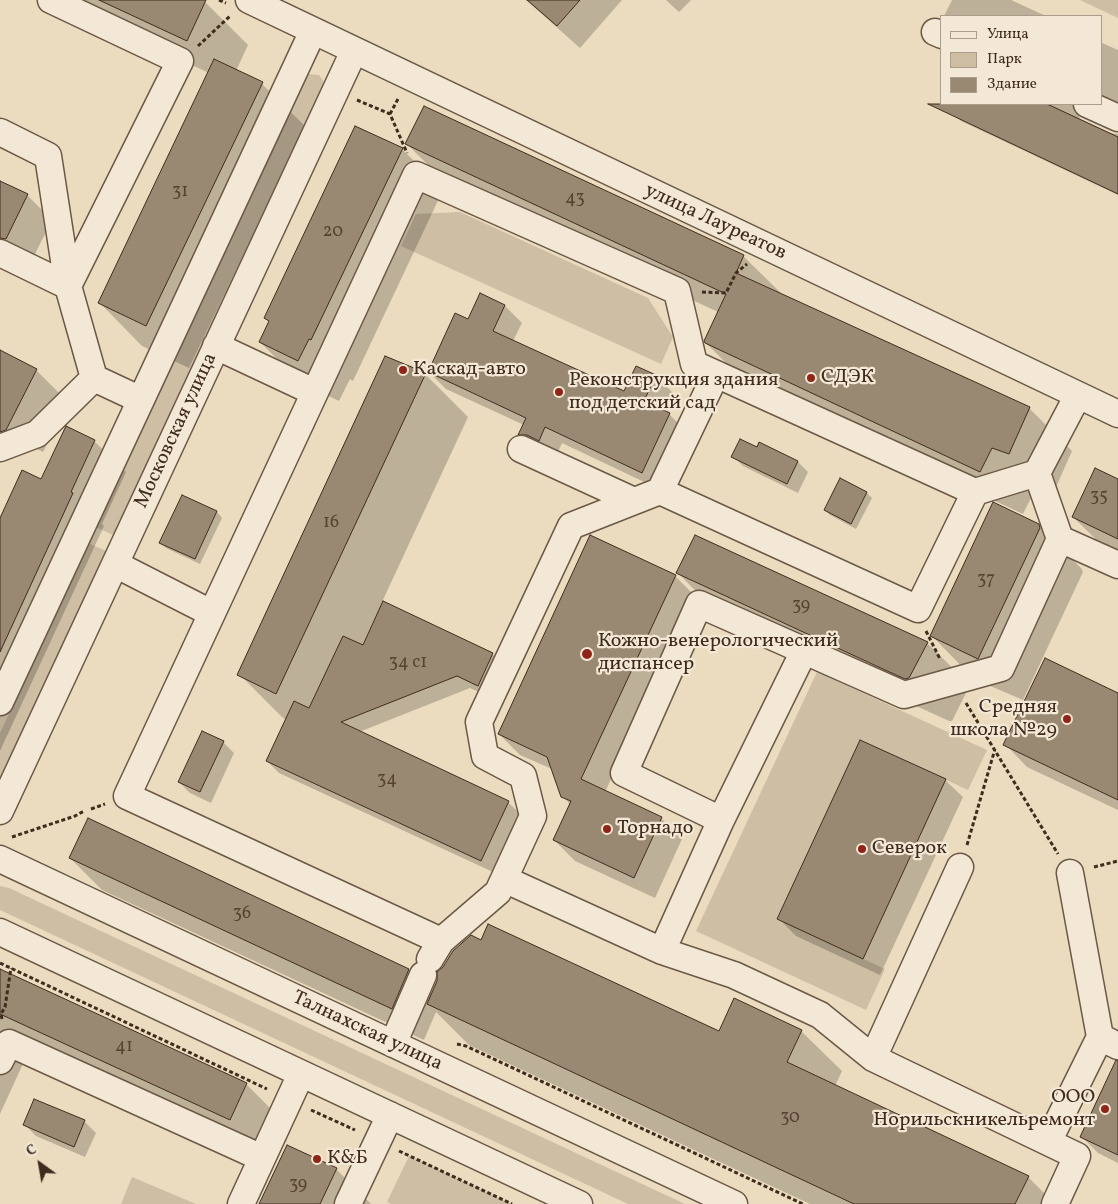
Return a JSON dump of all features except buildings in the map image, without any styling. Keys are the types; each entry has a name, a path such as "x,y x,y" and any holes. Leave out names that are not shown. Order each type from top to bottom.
{"street":[{"path":"51,0 180,61 68,286"},
{"path":"0,702 313,31 294,0"},
{"name":"улица Лауреатов","path":"240,8 313,31 1118,414"},
{"name":"Московская улица","path":"0,811 354,51"},
{"path":"1089,105 1118,118"},
{"path":"0,132 48,156 68,286 94,378 141,400"},
{"path":"431,958 127,796 416,175 676,291 694,364 975,492 1037,472 1078,395"},
{"path":"0,253 68,286"},
{"path":"216,346 314,392"},
{"path":"393,1044 431,958 498,892 533,816 523,776 485,756 479,722 571,526 660,491 716,374"},
{"path":"2,448 37,434 94,378"},
{"path":"521,449 634,501"},
{"path":"721,820 624,773 699,604 904,695 1001,668 1060,539 1037,472"},
{"path":"660,491 918,609 975,492"},
{"path":"1060,539 1118,565"},
{"path":"115,564 211,613"},
{"path":"662,951 721,820 804,651"},
{"name":"Талнахская улица","path":"4,849 393,1044 734,1204"},
{"path":"873,1058 960,867"},
{"path":"1048,1142 1109,1041 1070,874"},
{"path":"504,879 662,951 734,975 820,1015 873,1058 1077,1156 1055,1204"},
{"path":"0,932 579,1204"},
{"path":"0,1061 9,1043 262,1158"},
{"path":"241,1204 301,1074"},
{"path":"348,1204 390,1115"}],"path":[{"path":"180,61 240,8"},
{"path":"354,99 390,114 416,175"},
{"path":"676,291 726,294 736,273 768,248"},
{"path":"918,609 929,639 953,682 1070,874"},
{"path":"960,867 995,749"},
{"path":"91,809 101,805"},
{"path":"4,849 84,811"},
{"path":"0,963 512,1204"},
{"path":"4,1007 11,968"}],"green space":[{"path":"1080,0 1118,0 1118,18"},
{"path":"309,74 319,75 325,84 118,537 95,527 305,76"},
{"path":"460,212 648,298 673,337 661,364 401,246 416,214"},
{"path":"88,543 111,553 0,793 0,733"},
{"path":"817,672 987,750 968,790 860,740 777,919 885,969 866,1010 696,931"},
{"path":"0,886 9,888 685,1204 628,1204 0,910"},
{"path":"409,1156 512,1204 391,1204 387,1202"},
{"path":"132,1177 196,1204 121,1204"}],"place":[{"name":"Каскад-авто","path":"403,370"},
{"name":"СДЭК","path":"811,378"},
{"name":"Реконструкция здания под детский сад","path":"559,392"},
{"name":"Кожно-венерологический диспансер","path":"587,654"},
{"name":"Средняя школа №29","path":"1067,719"},
{"name":"Торнадо","path":"607,829"},
{"name":"Северок","path":"862,849"},
{"name":"ООО Норильскникельремонт","path":"1105,1109"},
{"name":"К&Б","path":"317,1159"}]}
